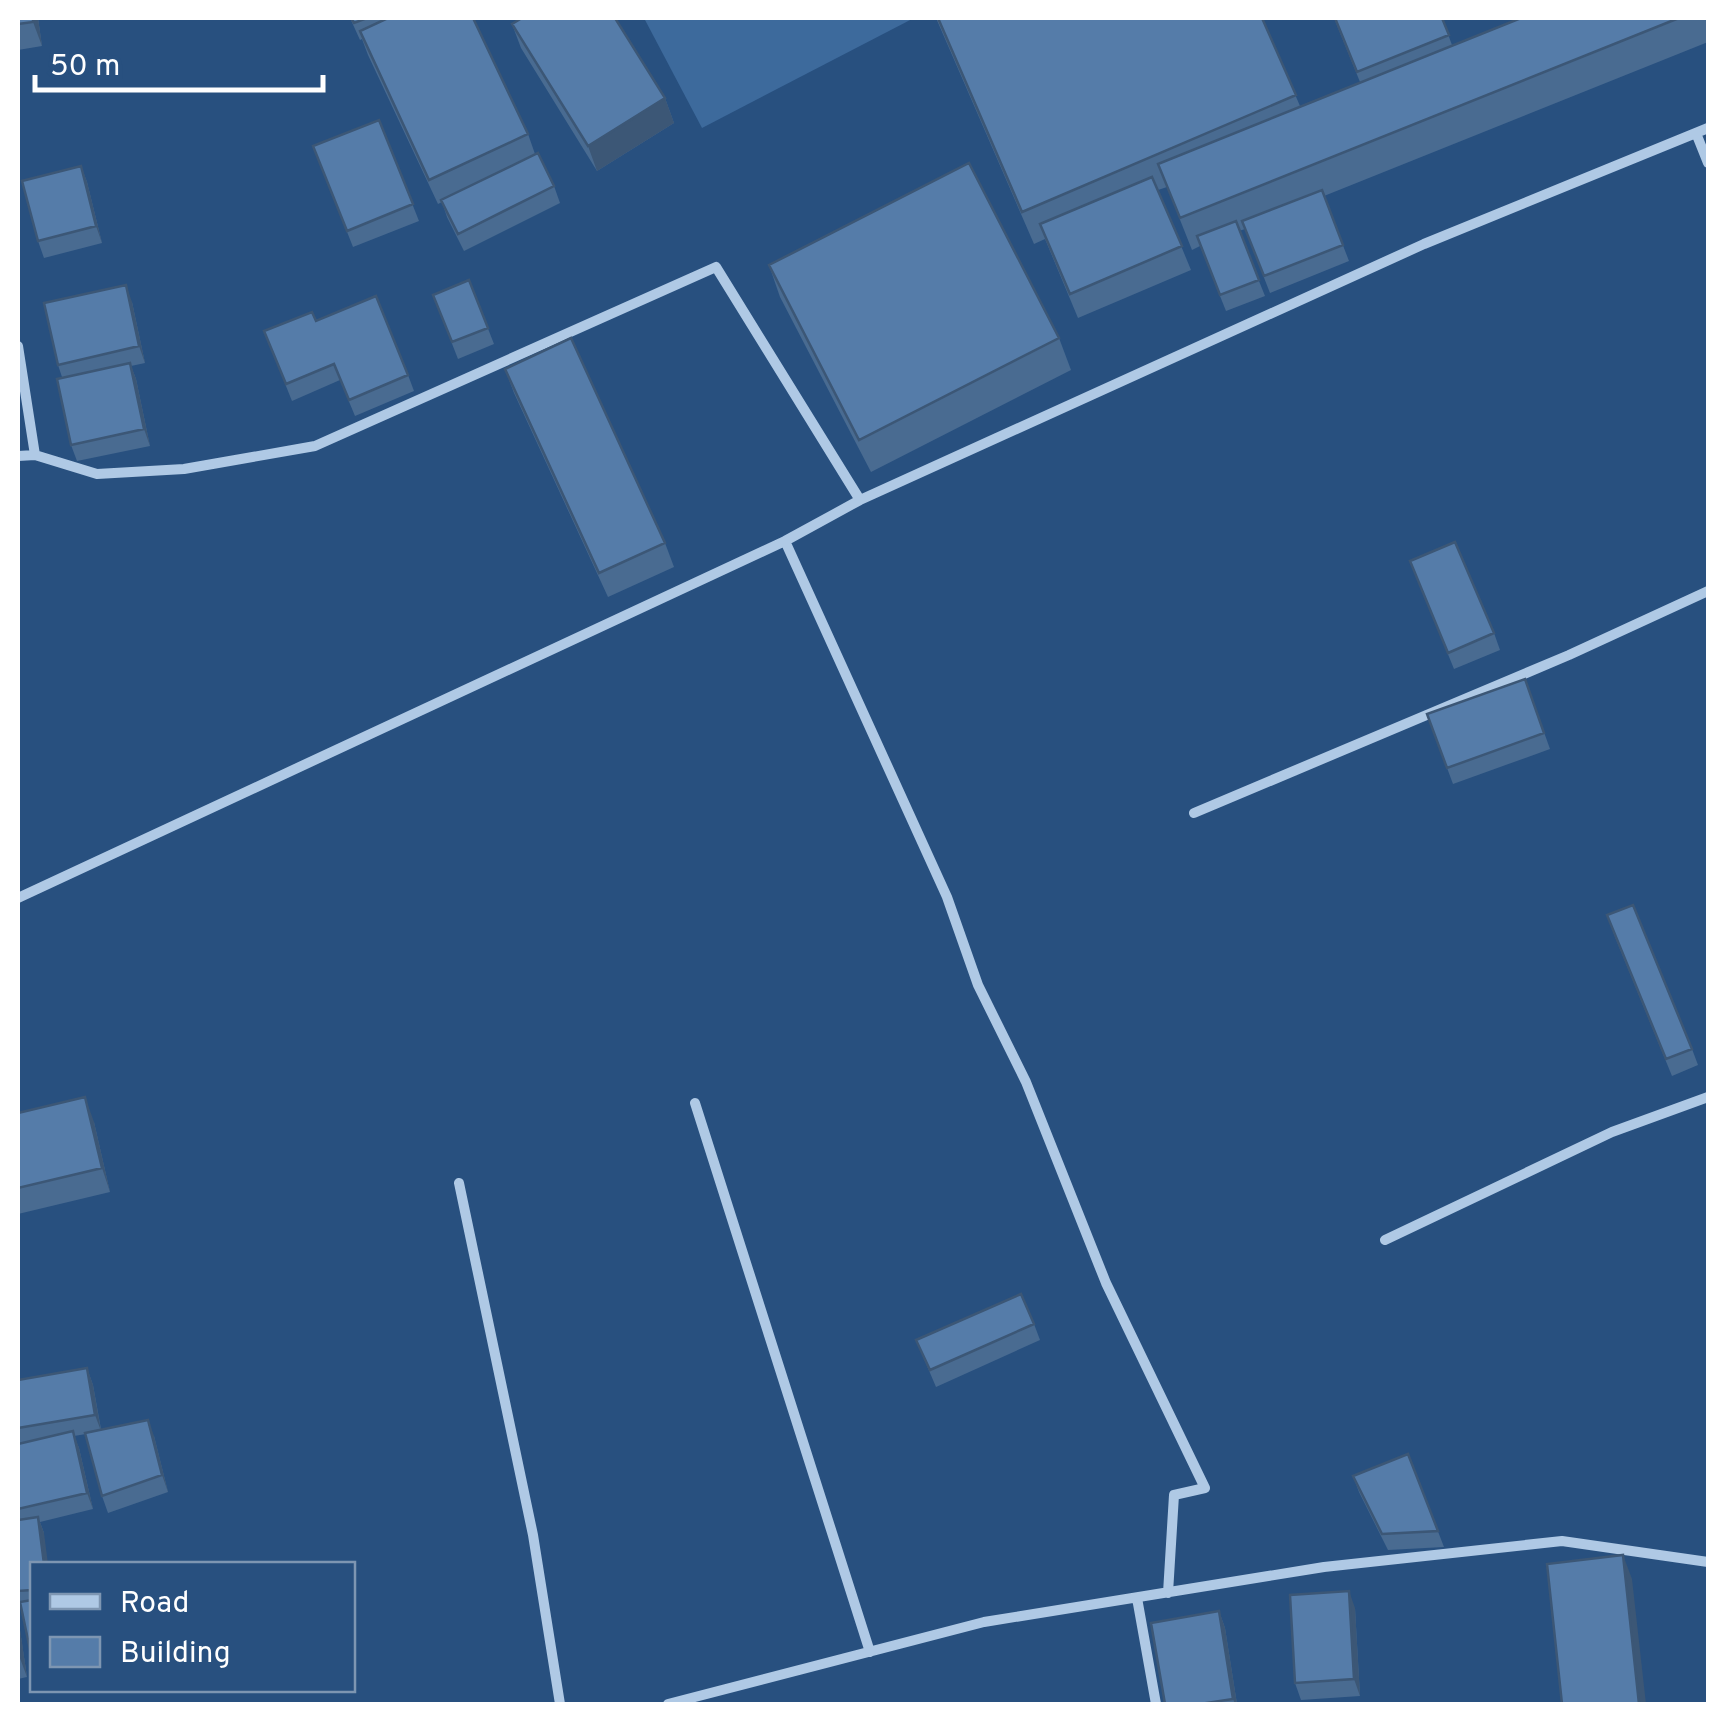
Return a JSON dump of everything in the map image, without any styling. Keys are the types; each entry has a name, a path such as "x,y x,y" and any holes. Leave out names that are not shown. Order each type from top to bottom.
{"street":[{"path":"18,898 785,541 860,500 1424,244 1708,128"},
{"path":"1696,133 1708,164"},
{"path":"18,456 35,455 96,474 184,469 315,446 716,267 860,500"},
{"path":"18,346 35,455"},
{"path":"785,541 947,897 978,985 1026,1082 1106,1283 1205,1488 1174,1495 1168,1592"},
{"path":"1194,813 1569,655 1708,591"},
{"path":"1385,1240 1612,1132 1708,1097"},
{"path":"695,1103 870,1652"},
{"path":"459,1183 533,1535 560,1704"},
{"path":"668,1704 984,1622 1324,1568 1562,1541 1708,1562"},
{"path":"1136,1598 1156,1704"}],"shaded area":[{"path":"644,18 914,18 702,128"}],"building":[{"path":"18,18 33,18 33,22 18,24"},
{"path":"388,18 473,18 528,134 429,180 360,31"},
{"path":"522,18 615,18 665,98 588,146 512,24"},
{"path":"938,18 1262,18 1296,95 1022,212"},
{"path":"1335,18 1442,18 1449,35 1357,72"},
{"path":"1521,18 1679,18 1180,218 1158,164"},
{"path":"379,120 413,204 347,231 313,146"},
{"path":"538,153 554,186 458,234 441,200"},
{"path":"969,163 1059,338 859,440 769,265"},
{"path":"81,166 96,226 38,241 22,181"},
{"path":"1152,177 1182,246 1070,294 1040,224"},
{"path":"1322,190 1343,245 1264,276 1242,221"},
{"path":"1236,221 1259,280 1220,295 1197,236"},
{"path":"469,280 488,328 452,342 433,295"},
{"path":"126,285 139,346 58,365 44,303"},
{"path":"376,296 408,375 349,400 334,364 286,384 264,331 312,312 316,321"},
{"path":"571,338 665,543 599,573 505,369"},
{"path":"130,363 144,429 71,445 57,379"},
{"path":"1455,542 1494,633 1448,653 1410,561"},
{"path":"1525,679 1544,733 1447,768 1427,714"},
{"path":"1633,905 1692,1049 1666,1059 1607,915"},
{"path":"85,1097 102,1168 18,1188 18,1113"},
{"path":"1021,1294 1034,1324 930,1370 916,1340"},
{"path":"87,1368 95,1415 18,1428 18,1380"},
{"path":"148,1420 162,1475 102,1496 85,1433"},
{"path":"73,1431 87,1493 18,1509 18,1444"},
{"path":"1408,1454 1438,1531 1382,1534 1353,1476"},
{"path":"38,1517 44,1562 30,1562 30,1590 18,1591 18,1520"},
{"path":"1623,1555 1639,1704 1562,1704 1547,1564"},
{"path":"1349,1591 1354,1679 1295,1683 1290,1595"},
{"path":"30,1600 30,1650 20,1602"},
{"path":"1219,1611 1233,1699 1165,1704 1151,1623"}]}
